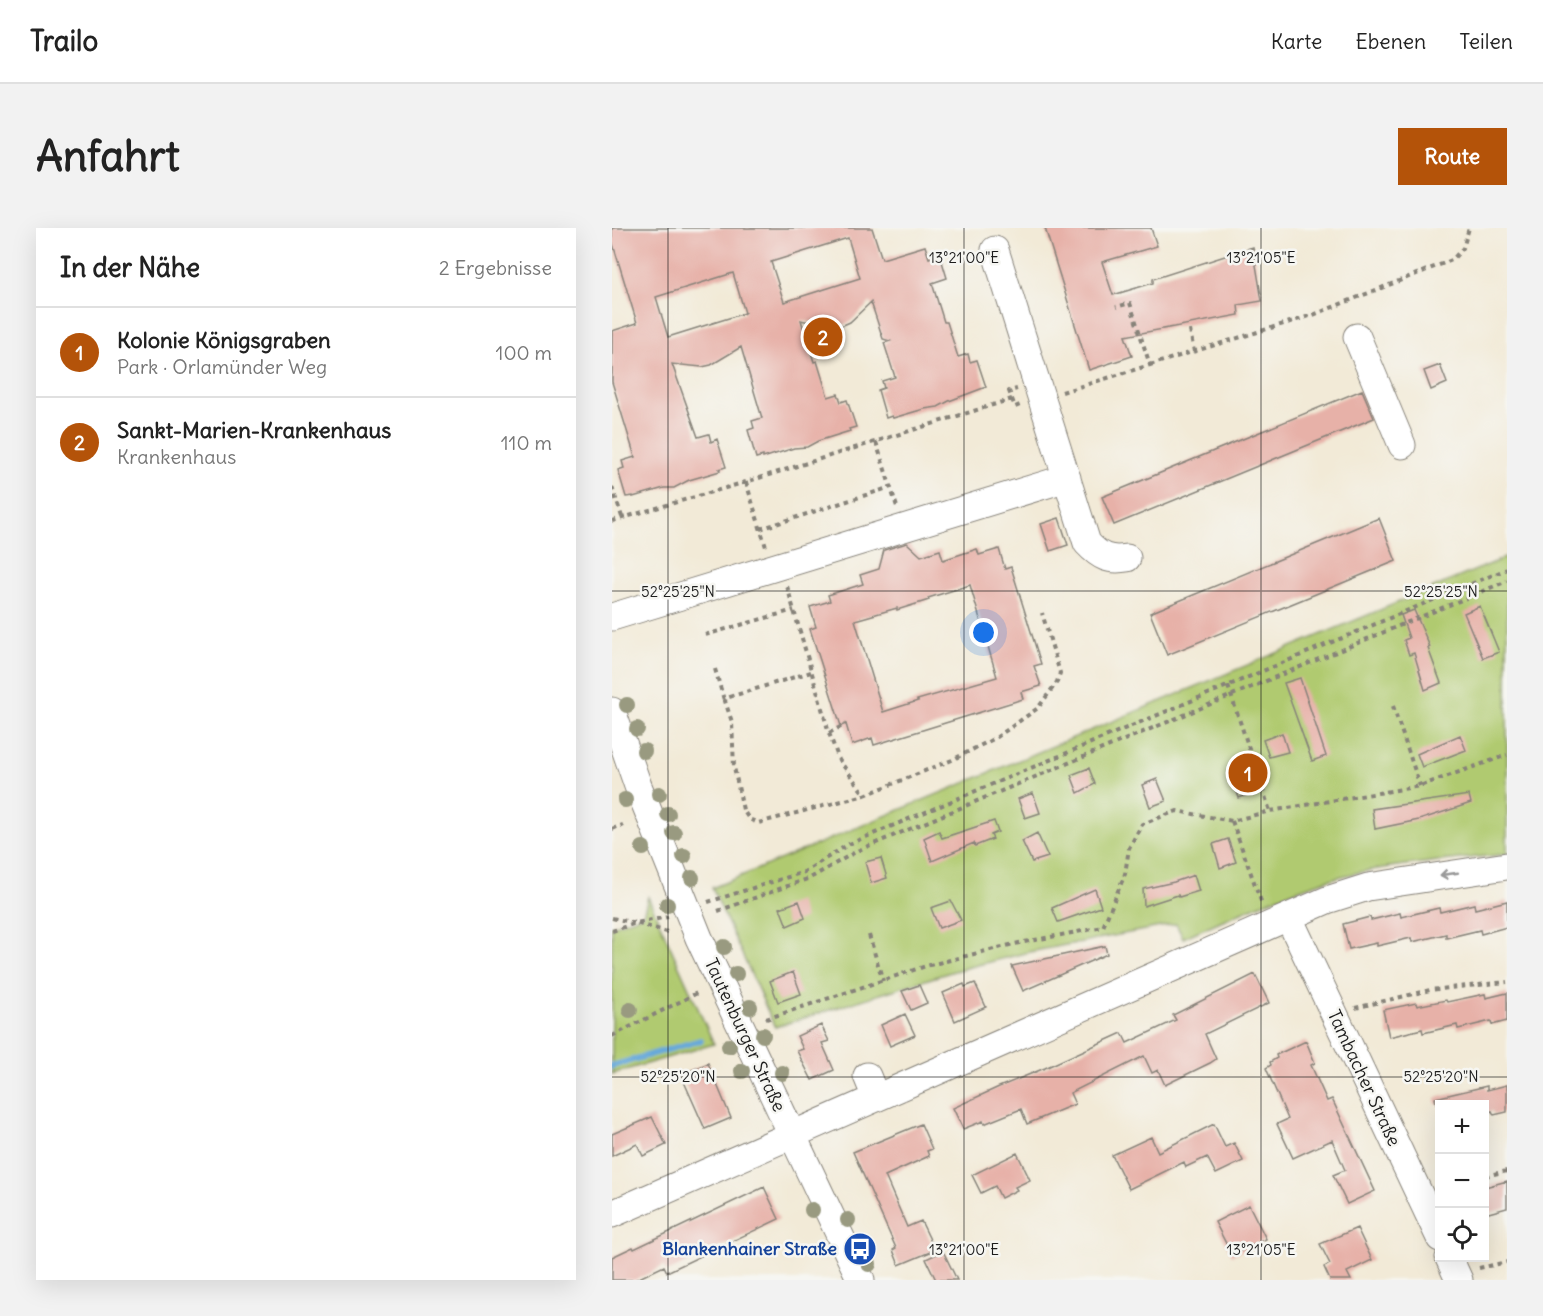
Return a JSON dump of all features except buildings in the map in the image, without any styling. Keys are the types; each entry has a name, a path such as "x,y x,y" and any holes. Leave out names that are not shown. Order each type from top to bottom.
{"street":[{"path":"991,239 1087,543 1094,550 1113,560 1127,558"},
{"path":"1357,337 1402,445"},
{"path":"612,617 1067,478"},
{"name":"Tautenburger Straße","path":"612,711 638,786 696,930 861,1280"},
{"path":"612,1214 792,1135 872,1087 1288,918 1327,900 1368,887 1507,866"},
{"name":"Tambacher Straße","path":"1288,918 1435,1227"},
{"path":"1455,1262 1468,1274"}],"path":[{"path":"1038,391 1015,407 1009,391 1038,391 1150,365 1313,315 1452,260 1463,248 1469,228"},
{"path":"1116,307 1130,303 1150,365"},
{"path":"1190,330 1194,352"},
{"path":"612,521 1012,399"},
{"path":"876,442 904,527"},
{"path":"746,482 760,529 794,610 839,760 865,795"},
{"path":"612,487 622,518"},
{"path":"760,529 891,487"},
{"path":"715,900 804,872 849,844 1507,569"},
{"path":"718,911 810,878 859,850 1507,581"},
{"path":"705,635 794,610"},
{"path":"715,669 733,732 736,784 743,810 748,819 758,823 865,795 952,760 997,737 1038,708 1057,682 1060,674 1042,613"},
{"path":"725,701 726,698 811,672"},
{"path":"1228,686 1270,811"},
{"path":"1393,706 1420,786"},
{"path":"830,732 846,724"},
{"path":"766,1019 926,966 1014,944 1103,927 1125,874 1129,848 1142,824 1177,812 1232,821 1270,811 1420,786 1507,755"},
{"path":"1232,821 1263,907"},
{"path":"612,829 623,825"},
{"path":"612,918 667,932"},
{"path":"612,931 636,923 662,919"},
{"path":"868,935 883,981"},
{"path":"1346,1010 1430,990 1507,982"},
{"path":"612,1036 697,993"},
{"path":"1489,1175 1507,1171"},
{"path":"1468,1274 1507,1262"}],"green space":[{"path":"1507,557 1507,854 1415,864 1346,875 1270,900 1183,938 1176,924 1029,952 954,971 775,1027 712,888"},
{"path":"648,897 714,1044 612,1074 612,926 643,915"}],"waterway":[{"path":"612,1066 701,1040"}],"place":[{"name":"Sankt-Marien-Krankenhaus","path":"823,337"},
{"name":"Kolonie Königsgraben","path":"1248,773"},
{"name":"Blankenhainer Straße","path":"860,1249"}]}
